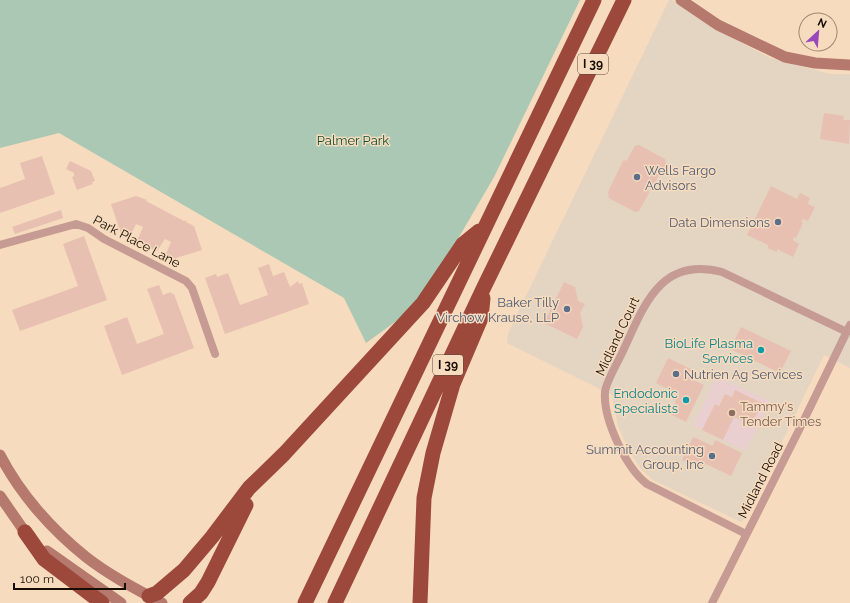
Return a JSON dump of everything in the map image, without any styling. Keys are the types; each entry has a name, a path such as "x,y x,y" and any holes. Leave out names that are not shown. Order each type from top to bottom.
{"highway":[{"name":"I 39","path":"305,603 483,228 594,0"},
{"name":"I 39","path":"335,603 484,287 624,0"},
{"path":"155,599 157,593 184,570 212,537 249,488 271,468 423,303 463,244 483,228"},
{"path":"420,603 424,498 433,453 453,384 482,318 484,287"},
{"path":"190,603 200,594 208,582 245,506 271,468"},
{"path":"25,532 44,558 102,603"}],"main road":[{"path":"681,0 718,25 785,57 815,63 850,65"},
{"path":"0,455 27,496 46,519 71,544 106,570 155,599"},
{"path":"0,496 25,532 61,562 104,589 121,603"}],"street":[{"name":"Park Place Lane","path":"0,245 76,224 88,228 104,239 186,281 192,288 215,354"},
{"name":"Midland Court","path":"746,534 647,484 636,474 609,421 605,392 646,301 665,280 684,271 711,269 722,272 848,329"},
{"name":"Midland Road","path":"712,603 848,329"}],"shaded area":[{"path":"669,0 672,0 719,31 770,58 830,74 850,74 850,368 824,355 745,518 741,522 653,480 641,469 630,452 618,426 612,395 507,343 508,333"},
{"name":"Tammy's Tender Times","path":"717,376 771,402 745,451 693,425"}],"green space":[{"name":"Palmer Park","path":"0,0 580,0 494,177 420,304 366,343 344,298 59,133 0,148"}],"building":[{"path":"824,113 844,116 843,120 850,120 849,144 820,139"},
{"name":"Wells Fargo Advisors","path":"639,145 665,159 666,164 655,182 656,187 648,188 649,193 639,211 635,212 609,198 608,192 623,161 627,160 635,146"},
{"path":"42,156 55,194 0,213 0,188 25,179 20,163"},
{"path":"70,161 91,171 95,181 92,182 93,184 77,190 72,177 74,176 74,173 66,169"},
{"name":"Data Dimensions","path":"771,186 797,199 800,193 810,198 808,204 815,207 808,221 803,219 801,222 803,223 796,238 794,237 793,240 799,244 793,257 777,249 777,252 768,248 768,245 747,235"},
{"path":"136,196 147,200 146,201 184,221 187,220 186,222 194,226 202,250 173,259 165,256 171,242 165,239 157,251 148,247 147,249 145,248 145,246 137,241 143,227 136,224 129,238 121,234 111,204"},
{"path":"61,210 63,218 15,234 12,227"},
{"path":"84,236 107,300 20,331 12,310 78,286 63,244"},
{"path":"269,264 273,276 284,272 290,287 298,281 299,284 302,283 309,304 225,334 205,278 216,274 217,277 228,273 240,305 268,295 258,268"},
{"name":"Baker Tilly Virchow Krause, LLP","path":"564,282 575,287 578,301 585,304 580,313 583,327 577,339 544,323"},
{"path":"159,285 163,295 171,292 174,294 194,348 122,375 104,326 127,317 137,344 164,334 147,289"},
{"name":"BioLife Plasma Services","path":"741,327 791,351 780,373 730,349"},
{"path":"668,358 693,370 689,378 704,385 686,422 670,414 676,401 673,399 676,393 656,383"},
{"name":"Tammy's Tender Times","path":"735,390 762,403 751,425 734,417 723,440 702,430 715,404 719,406 725,394 732,397"},
{"name":"Summit Accounting Group, Inc","path":"693,437 713,446 715,440 742,453 731,476 706,464 701,469 682,460"}],"place":[{"name":"Wells Fargo Advisors","path":"637,177"},
{"name":"Data Dimensions","path":"778,222"},
{"name":"Baker Tilly Virchow Krause, LLP","path":"567,309"},
{"name":"BioLife Plasma Services","path":"761,350"},
{"name":"Nutrien Ag Services","path":"676,374"},
{"name":"Endodonic Specialists","path":"686,400"},
{"name":"Tammy's Tender Times","path":"732,413"},
{"name":"Summit Accounting Group, Inc","path":"712,456"}]}
